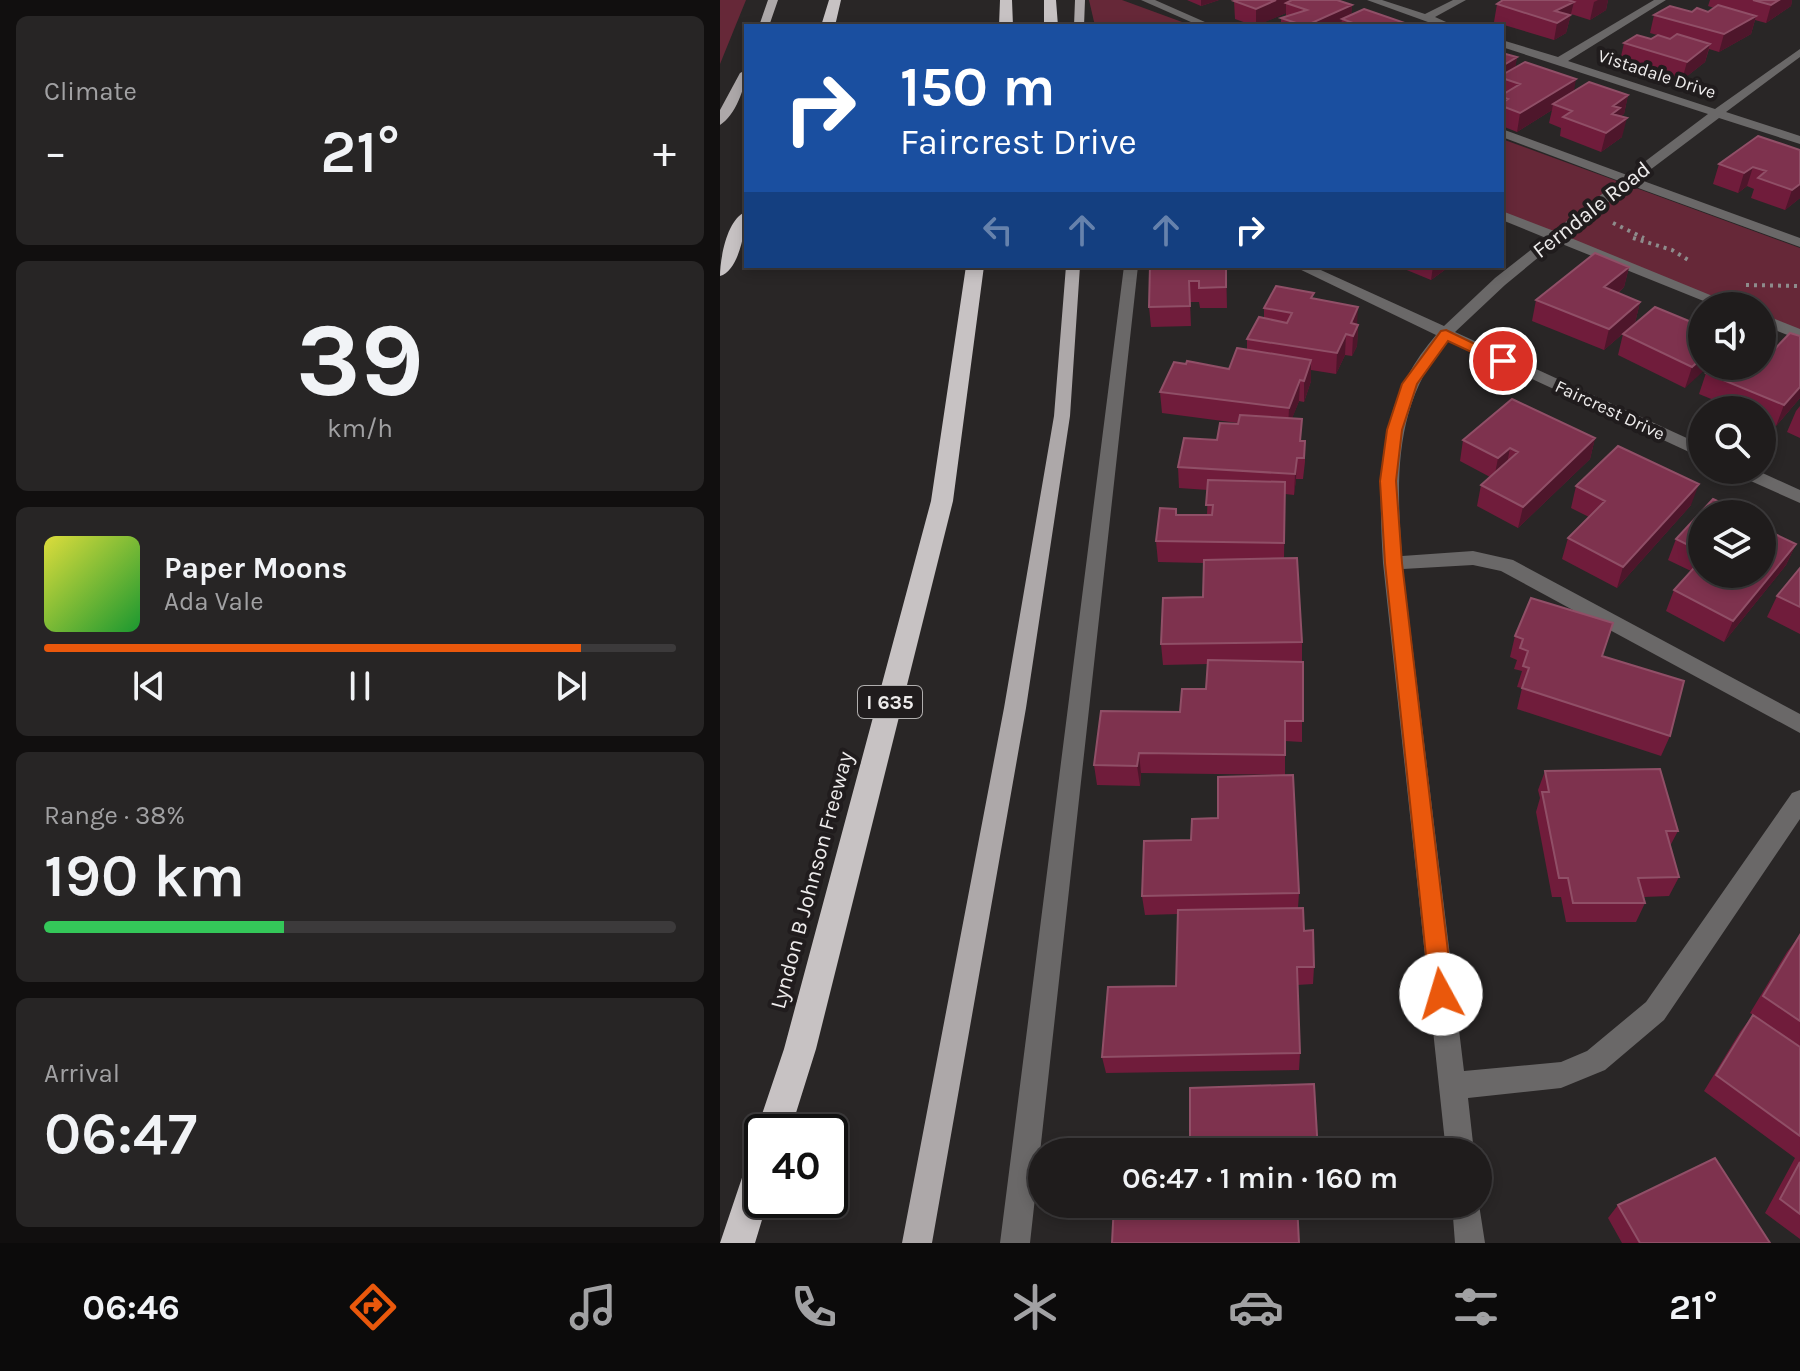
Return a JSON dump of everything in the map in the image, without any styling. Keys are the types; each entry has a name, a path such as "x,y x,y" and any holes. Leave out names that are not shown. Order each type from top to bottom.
{"highway":[{"path":"829,24 835,0"},
{"path":"1006,0 1006,24"},
{"path":"1050,0 1051,24"},
{"path":"720,271 744,221"},
{"name":"Lyndon B Johnson Freeway","path":"779,1114 800,1049 942,501 975,268"},
{"path":"737,1243 745,1218"}],"main road":[{"path":"765,24 773,0"},
{"path":"1079,24 1080,0"},
{"path":"720,121 744,77"},
{"path":"917,1243 1018,693 1062,416 1073,268"}],"street":[{"path":"1146,0 1204,24"},
{"path":"1372,0 1444,24"},
{"path":"1425,18 1461,0"},
{"path":"1560,61 1661,0"},
{"name":"Vistadale Drive","path":"1504,44 1800,140"},
{"name":"Ferndale Road","path":"1458,1138 1393,563 1388,481 1394,430 1410,384 1446,334 1498,282 1628,180 1799,54"},
{"path":"1504,134 1800,243"},
{"path":"1504,216 1694,292"},
{"path":"1015,1243 1131,268"},
{"name":"Faircrest Drive","path":"1304,268 1688,446"},
{"path":"1776,325 1800,335"},
{"path":"1772,484 1800,497"},
{"path":"1393,563 1473,558 1506,565 1800,724"},
{"path":"1452,1086 1561,1075 1596,1061 1655,1011 1800,800"},
{"path":"1467,1218 1470,1243"}],"path":[{"path":"1651,242 1672,250 1700,269"},
{"path":"1738,284 1800,286"}],"shaded area":[{"path":"720,0 746,0 720,64"},
{"path":"1089,0 1122,0 1188,24 1095,24"},
{"path":"1504,140 1800,248 1800,336 1776,327 1776,292 1690,292 1504,217"}],"building":[{"path":"1276,0 1256,9 1234,1"},
{"path":"1292,0 1337,0 1352,5 1309,24 1299,24 1281,18 1307,10 1286,3"},
{"path":"1503,0 1574,2 1555,11 1570,15 1557,23 1497,4"},
{"path":"1753,0 1779,0 1771,5"},
{"path":"1718,5 1756,16 1724,34 1654,15 1670,6 1692,12 1697,8 1708,12"},
{"path":"1364,9 1405,23 1356,24 1342,19"},
{"path":"1677,34 1710,44 1687,62 1624,43 1637,35 1651,39 1658,35 1670,39"},
{"path":"1504,54 1517,57 1504,65"},
{"path":"1525,62 1576,79 1520,113 1504,107 1508,99 1504,94 1520,84 1504,79 1504,74"},
{"path":"1589,82 1628,95 1613,106 1620,108 1612,114 1627,118 1606,133 1563,117 1572,111 1553,104"},
{"path":"1758,136 1800,150 1800,184 1792,190 1758,178 1766,171 1753,167 1744,173 1719,164"},
{"path":"1595,253 1629,267 1604,287 1640,302 1609,329 1536,300"},
{"path":"1150,268 1226,268 1226,287 1199,288 1199,281 1189,281 1190,306 1149,307"},
{"path":"1276,286 1314,293 1311,298 1358,307 1351,323 1358,325 1353,336 1346,334 1337,353 1247,339 1259,317 1287,323 1292,313 1264,308"},
{"path":"1655,307 1688,321 1688,365 1623,334"},
{"path":"1790,333 1800,336 1800,387 1784,405 1776,402 1776,396 1762,396 1723,380 1776,380 1776,348"},
{"path":"1237,348 1311,360 1289,408 1160,392 1174,362 1186,364 1187,361 1229,369"},
{"path":"1512,399 1595,438 1523,507 1481,485 1518,452 1510,448 1498,458 1463,440"},
{"path":"1240,415 1302,419 1300,441 1305,441 1304,458 1297,458 1295,474 1178,467 1184,438 1217,440 1220,423 1238,424"},
{"path":"1618,446 1688,479 1688,484 1699,484 1623,567 1568,538 1605,501 1576,486"},
{"path":"1208,480 1285,482 1284,543 1156,541 1160,508 1176,509 1176,515 1212,515 1213,505 1206,505"},
{"path":"1688,526 1688,545 1676,539"},
{"path":"1776,535 1796,544 1776,568"},
{"path":"1297,558 1302,642 1161,644 1163,598 1203,597 1204,560"},
{"path":"1800,568 1800,607 1777,596"},
{"path":"1688,574 1688,588 1760,588 1733,621 1674,590"},
{"path":"1531,598 1613,623 1602,656 1684,681 1670,736 1522,688 1529,668 1523,666 1528,651 1520,648 1523,639 1515,636"},
{"path":"1208,660 1303,662 1303,721 1285,721 1285,755 1139,753 1137,766 1094,765 1101,711 1180,712 1182,689 1206,689"},
{"path":"1660,769 1678,831 1666,831 1679,877 1638,878 1645,903 1573,903 1568,878 1559,878 1542,792 1549,792 1545,771"},
{"path":"1293,775 1299,893 1142,896 1144,841 1191,840 1192,819 1218,818 1218,777"},
{"path":"1303,908 1304,931 1313,930 1314,967 1297,967 1300,1053 1102,1057 1108,987 1176,986 1178,910"},
{"path":"1800,935 1800,1021 1763,996"},
{"path":"1753,1015 1800,1047 1800,1136 1716,1075"},
{"path":"1314,1084 1317,1138 1190,1138 1190,1088"},
{"path":"1715,1158 1770,1243 1640,1243 1618,1205"},
{"path":"1800,1162 1800,1214 1780,1199"},
{"path":"1113,1218 1298,1218 1299,1243 1112,1243"}],"route":[{"path":"1441,994 1393,563 1388,481 1394,430 1410,384 1446,334 1503,361"}]}
